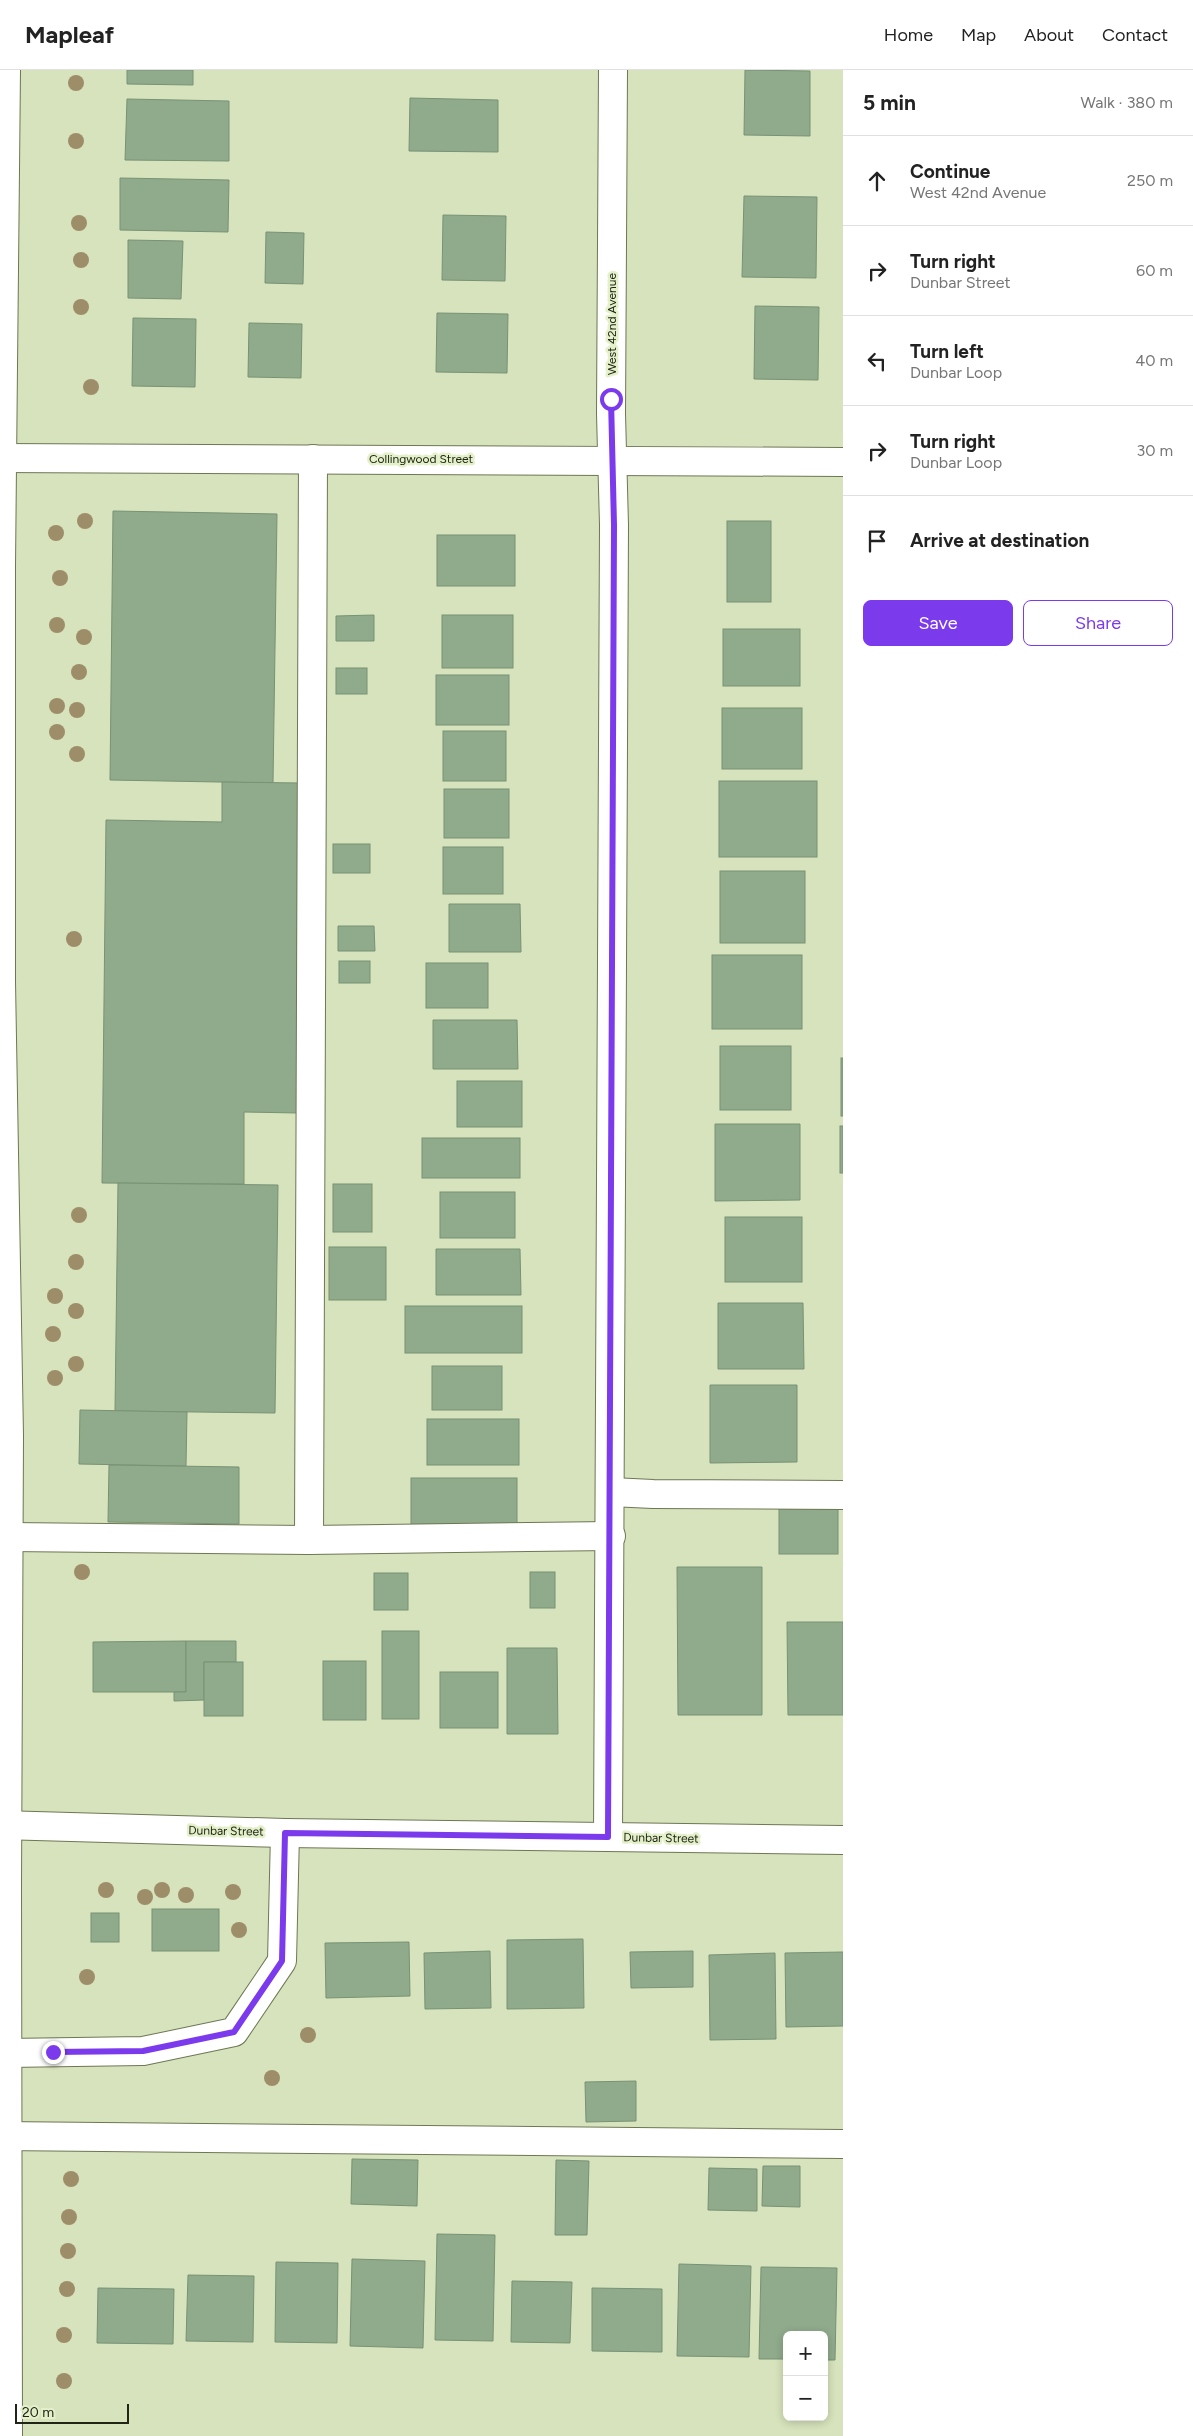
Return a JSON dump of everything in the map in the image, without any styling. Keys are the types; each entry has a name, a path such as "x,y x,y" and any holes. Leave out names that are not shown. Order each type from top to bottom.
{"main road":[{"path":"6,70 2,458 1,982 9,1538 5,1577 4,1825 8,2053 4,2136 8,2436"},
{"name":"West 42nd Avenue","path":"608,1837 611,1536 614,535 612,461 613,70"},
{"name":"Collingwood Street","path":"2,458 843,462"},
{"path":"309,1540 313,459"},
{"path":"611,1492 843,1495"},
{"path":"9,1538 309,1540 611,1536"},
{"name":"Dunbar Street","path":"4,1825 285,1833 843,1840"},
{"path":"8,2053 143,2051 234,2032 282,1961 285,1833"},
{"path":"4,2136 843,2144"}],"building":[{"path":"127,70 193,70 193,85 127,84"},
{"path":"745,70 810,71 810,136 744,135"},
{"path":"410,98 498,100 498,152 409,151"},
{"path":"127,99 229,101 229,161 125,160"},
{"path":"120,178 229,180 228,232 120,230"},
{"path":"744,196 817,197 816,278 742,277"},
{"path":"443,215 506,216 505,281 442,280"},
{"path":"266,232 304,233 303,284 265,283"},
{"path":"128,240 183,241 181,299 128,298"},
{"path":"755,306 819,307 818,380 754,379"},
{"path":"437,313 508,314 507,373 436,372"},
{"path":"133,318 196,319 195,387 132,386"},
{"path":"249,323 302,324 301,378 248,377"},
{"path":"113,511 277,514 273,783 110,780"},
{"path":"727,521 771,521 771,602 727,602"},
{"path":"437,535 515,535 515,586 437,586"},
{"path":"374,615 374,641 336,641 336,616"},
{"path":"442,615 513,615 513,668 442,668"},
{"path":"723,629 800,629 800,686 723,686"},
{"path":"336,668 367,668 367,694 336,694"},
{"path":"436,675 509,675 509,725 436,725"},
{"path":"722,708 802,708 802,769 722,769"},
{"path":"443,731 506,731 506,781 443,781"},
{"path":"719,781 817,781 817,857 719,857"},
{"path":"222,782 301,783 297,1113 244,1112 244,1184 102,1183 106,820 222,822"},
{"path":"444,789 509,789 509,838 444,838"},
{"path":"333,844 370,844 370,873 333,873"},
{"path":"443,847 503,847 503,894 443,894"},
{"path":"720,871 805,871 805,943 720,943"},
{"path":"449,904 520,904 521,952 449,952"},
{"path":"338,926 374,926 375,951 338,951"},
{"path":"712,955 802,955 802,1029 712,1029"},
{"path":"339,961 370,961 370,983 339,983"},
{"path":"426,963 488,963 488,1008 426,1008"},
{"path":"433,1020 517,1020 518,1069 433,1069"},
{"path":"720,1046 791,1046 791,1110 720,1110"},
{"path":"841,1058 843,1058 843,1116 841,1116"},
{"path":"457,1081 522,1081 522,1127 457,1127"},
{"path":"715,1124 800,1124 800,1200 715,1201"},
{"path":"840,1126 843,1126 843,1173 840,1173"},
{"path":"422,1138 520,1138 520,1178 422,1178"},
{"path":"118,1183 278,1185 275,1413 115,1411"},
{"path":"333,1184 372,1184 372,1232 333,1232"},
{"path":"440,1192 515,1192 515,1238 440,1238"},
{"path":"725,1217 802,1217 802,1282 725,1282"},
{"path":"329,1247 386,1247 386,1300 329,1300"},
{"path":"436,1249 520,1249 521,1295 436,1295"},
{"path":"718,1303 803,1303 804,1369 718,1369"},
{"path":"405,1306 522,1306 522,1353 405,1353"},
{"path":"432,1366 502,1366 502,1410 432,1410"},
{"path":"710,1385 797,1385 797,1462 710,1463"},
{"path":"80,1410 187,1412 186,1466 79,1464"},
{"path":"427,1419 519,1419 519,1465 427,1465"},
{"path":"109,1465 239,1467 239,1524 108,1522"},
{"path":"411,1478 517,1478 517,1526 411,1526"},
{"path":"779,1508 838,1508 838,1554 779,1554"},
{"path":"677,1567 762,1567 762,1715 678,1715"},
{"path":"530,1572 555,1572 555,1608 530,1608"},
{"path":"374,1573 408,1573 408,1610 374,1610"},
{"path":"787,1622 843,1622 843,1715 788,1715"},
{"path":"382,1631 419,1631 419,1719 382,1719"},
{"path":"186,1641 186,1692 93,1692 93,1642"},
{"path":"186,1641 236,1641 236,1662 204,1662 204,1700 174,1701 174,1692 186,1692"},
{"path":"507,1648 557,1648 558,1734 507,1734"},
{"path":"323,1661 366,1661 366,1720 323,1720"},
{"path":"204,1662 243,1662 243,1716 204,1716"},
{"path":"440,1672 498,1672 498,1728 440,1728"},
{"path":"152,1909 219,1909 219,1951 152,1951"},
{"path":"91,1913 119,1913 119,1942 91,1942"},
{"path":"583,1939 584,2008 507,2009 507,1940"},
{"path":"409,1942 410,1996 326,1998 325,1943"},
{"path":"490,1951 491,2008 425,2009 424,1953"},
{"path":"693,1951 693,1987 631,1988 630,1952"},
{"path":"843,1952 843,2026 786,2027 785,1953"},
{"path":"775,1953 776,2039 710,2040 709,1955"},
{"path":"636,2081 636,2121 586,2122 585,2082"},
{"path":"352,2159 418,2160 417,2206 351,2204"},
{"path":"556,2160 589,2161 587,2235 555,2235"},
{"path":"763,2166 800,2166 800,2207 762,2206"},
{"path":"709,2168 757,2169 757,2211 708,2210"},
{"path":"437,2234 495,2235 493,2341 435,2340"},
{"path":"352,2259 425,2261 423,2348 350,2346"},
{"path":"276,2262 338,2263 337,2343 275,2342"},
{"path":"679,2264 751,2266 749,2357 677,2356"},
{"path":"761,2267 837,2268 835,2360 828,2360 828,2331 783,2331 783,2359 759,2359"},
{"path":"188,2275 254,2276 253,2342 186,2341"},
{"path":"512,2281 572,2282 570,2343 511,2342"},
{"path":"98,2288 174,2289 173,2344 97,2343"},
{"path":"592,2288 662,2289 662,2352 592,2351"}],"route":[{"path":"53,2052 143,2051 234,2032 282,1961 285,1833 608,1837 611,1536 614,525 611,399"}]}
